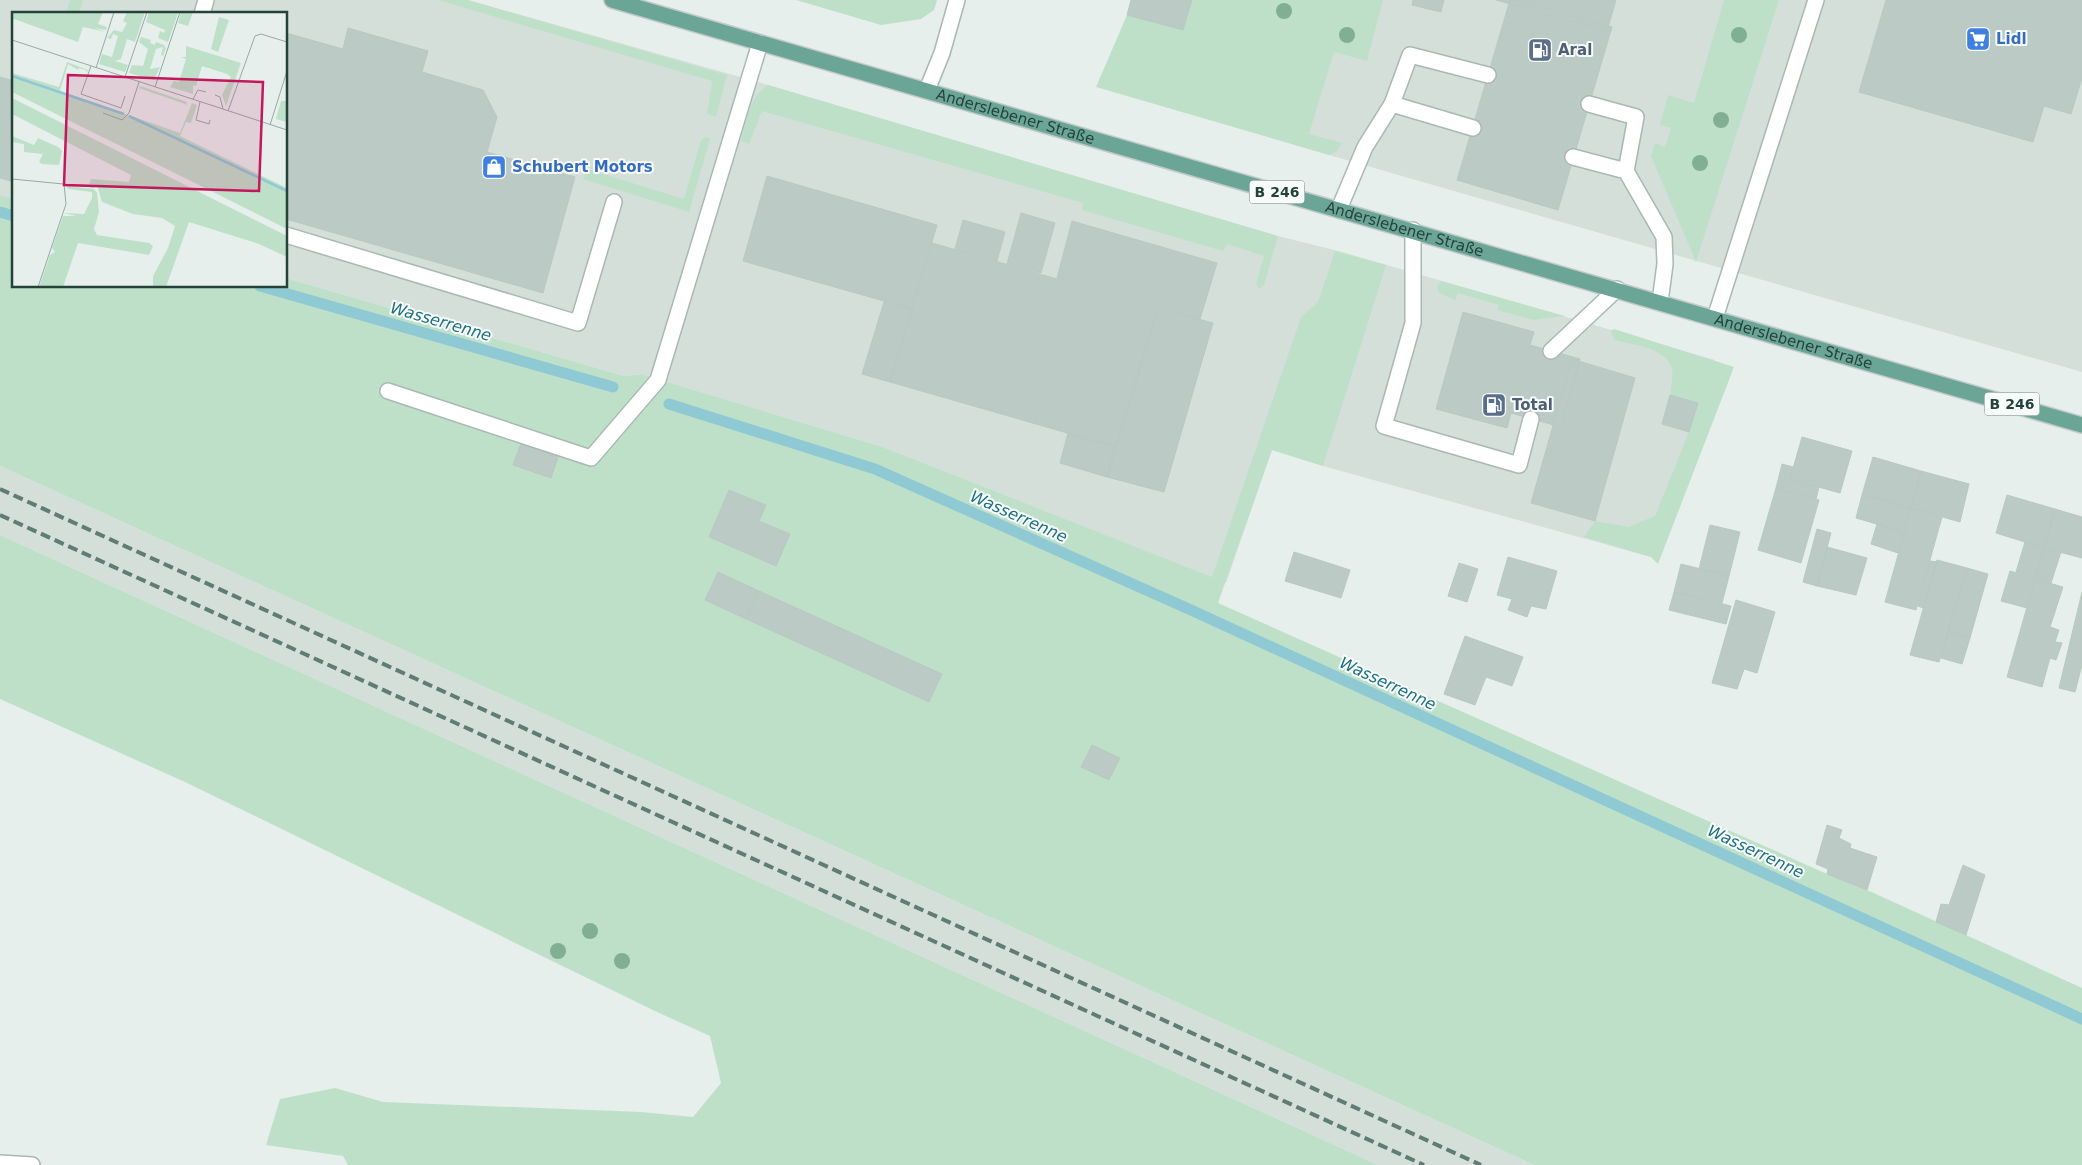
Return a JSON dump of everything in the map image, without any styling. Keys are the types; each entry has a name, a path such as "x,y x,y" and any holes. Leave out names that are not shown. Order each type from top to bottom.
{"main road":[{"name":"Anderslebener Straße","path":"612,0 1413,230 2082,425"}],"street":[{"path":"928,90 942,53 957,0"},
{"path":"1715,318 1816,0"},
{"path":"388,391 591,458 658,380 760,43"},
{"path":"1339,209 1365,147 1392,104 1410,55 1488,75"},
{"path":"1392,104 1473,128"},
{"path":"1589,104 1636,117 1626,171 1664,237 1665,264 1660,302"},
{"path":"1573,157 1626,171"},
{"path":"288,235 578,323 614,202"},
{"path":"1413,230 1413,322 1384,426 1519,465 1531,419"},
{"path":"1551,351 1617,289"},
{"path":"0,1163 32,1165"}],"shaded area":[{"path":"0,0 468,0 768,85 1278,236 1342,252 1715,360 1651,557 1323,466 1272,450 1226,583 883,447 641,374 624,376 288,279 288,12 12,12 12,198 0,195"},
{"path":"1210,0 2082,0 2082,372 1179,110"},
{"path":"0,466 1534,1165 1378,1165 0,535"}],"green space":[{"path":"70,0 83,0 80,12 67,12"},
{"path":"438,0 468,0 727,75 716,117 707,114 712,81"},
{"path":"796,0 937,0 934,10 921,19 881,25"},
{"path":"1192,0 1383,0 1367,61 1334,52 1309,134 1342,143 1337,151 1329,155 1096,87 1127,15 1183,30"},
{"path":"1724,0 1779,0 1696,262 1651,156 1655,143 1665,147 1671,128 1660,125 1668,95 1694,103"},
{"path":"768,85 1278,236 1264,285 1259,289 1256,284 1264,256 1227,244 1223,251 1082,210 1083,203 762,111 749,144 741,141 753,102"},
{"path":"706,137 710,139 689,212 583,179 587,169 684,199 701,140"},
{"path":"0,195 12,198 12,288 288,288 288,279 624,376 641,374 883,447 1212,577 1301,317 1318,302 1335,251 1386,265 1323,466 1272,450 1218,603 1827,874 1867,890 2082,988 2082,1165 1534,1165 0,466"},
{"path":"1441,281 1565,316 1533,320 1497,310 1499,305 1458,293 1455,300 1439,293 1437,288"},
{"path":"1614,329 1734,367 1658,564 1651,557 1584,537 1595,521 1628,527 1655,516 1689,432 1672,401 1672,369 1669,362 1664,356 1648,348 1615,340 1610,331"},
{"path":"0,535 1378,1165 348,1165 343,1156 266,1145 280,1099 335,1088 383,1102 641,1112 693,1117 721,1083 710,1036 185,782 0,699"}],"building":[{"path":"1131,0 1192,0 1183,30 1127,15"},
{"path":"1413,0 1444,0 1441,12 1412,5"},
{"path":"1496,0 1616,0 1607,31"},
{"path":"1510,0 1517,0 1612,27 1558,210 1457,180"},
{"name":"Lidl","path":"1886,0 2082,0 2082,78 2071,114 2044,106 2033,142 1859,92"},
{"path":"348,28 428,51 422,72 483,90 497,117 487,152 575,177 543,293 288,220 288,34 343,49"},
{"path":"0,77 12,80 12,181 0,178"},
{"path":"767,176 937,225 912,309 743,261"},
{"path":"1021,213 1055,223 1041,273 1007,264"},
{"path":"963,220 1005,232 997,261 955,249"},
{"path":"1072,221 1217,263 1200,319 1057,278"},
{"path":"932,243 1158,308 1116,447 890,382"},
{"path":"884,302 912,309 890,382 862,374"},
{"path":"1158,308 1213,323 1164,492 1107,477"},
{"path":"1463,312 1534,332 1530,345 1580,359 1561,427 1511,413 1507,428 1436,409"},
{"path":"1572,359 1635,378 1595,521 1531,503"},
{"path":"1670,395 1698,403 1689,432 1662,424"},
{"path":"1068,433 1116,447 1107,477 1060,463"},
{"path":"1802,437 1852,451 1840,493 1790,479"},
{"path":"521,443 558,457 551,478 513,465"},
{"path":"1873,457 1921,471 1911,508 1862,495"},
{"path":"1782,464 1793,467 1790,479 1819,487 1816,499 1776,488"},
{"path":"1921,471 1969,484 1960,522 1911,508"},
{"path":"1776,488 1819,500 1801,563 1758,550"},
{"path":"729,490 766,505 759,521 790,534 776,566 709,537"},
{"path":"1862,495 1911,508 1904,532 1856,518"},
{"path":"2007,495 2055,509 2044,548 1996,533"},
{"path":"1911,508 1942,517 1916,610 1885,602"},
{"path":"2055,509 2082,517 2082,558 2044,548"},
{"path":"1877,524 1904,532 1898,553 1871,544"},
{"path":"1710,525 1740,532 1729,576 1699,569"},
{"path":"1817,529 1831,533 1817,586 1803,582"},
{"path":"2025,542 2044,548 2035,579 2016,572"},
{"path":"1827,547 1867,558 1856,595 1817,586"},
{"path":"2044,548 2061,552 2051,583 2035,579"},
{"path":"1294,552 1350,570 1341,598 1285,581"},
{"path":"1508,557 1557,571 1546,609 1531,606 1527,617 1508,610 1512,599 1497,595"},
{"path":"1937,560 1967,568 1939,662 1910,655"},
{"path":"1930,561 1937,562 1923,608 1918,606"},
{"path":"1459,563 1478,569 1467,602 1448,596"},
{"path":"1681,564 1729,576 1722,603 1674,592"},
{"path":"1967,568 1988,574 1970,638 1948,632"},
{"path":"2010,571 2035,579 2027,608 2001,601"},
{"path":"718,572 759,591 746,619 705,600"},
{"path":"2035,579 2063,587 2050,627 2059,630 2055,642 2062,643 2056,660 2050,658 2042,687 2007,677"},
{"path":"759,591 942,674 929,702 746,619"},
{"path":"1674,592 1731,606 1726,624 1669,610"},
{"path":"2082,592 2082,665 2075,692 2059,688"},
{"path":"1736,600 1775,612 1757,673 1744,669 1737,689 1712,683"},
{"path":"1948,632 1970,638 1962,664 1941,658"},
{"path":"1465,636 1523,657 1512,686 1486,677 1475,705 1444,694"},
{"path":"1092,745 1120,758 1109,780 1081,767"},
{"path":"1827,825 1842,830 1839,838 1851,844 1850,848 1877,857 1867,890 1827,874 1828,869 1816,864"},
{"path":"1963,865 1985,875 1966,935 1936,922 1941,904 1949,905"}],"waterway":[{"name":"Wasserrenne","path":"0,212 12,215"},
{"name":"Wasserrenne","path":"267,288 613,387"},
{"name":"Wasserrenne","path":"669,404 875,469 1191,610 2082,1019"}],"railway":[{"path":"0,489 1481,1165"},
{"path":"0,515 1424,1165"}],"place":[{"name":"Lidl","path":"1978,39"},
{"name":"Aral","path":"1540,50"},
{"name":"Schubert Motors","path":"494,167"},
{"name":"Total","path":"1494,405"}]}
